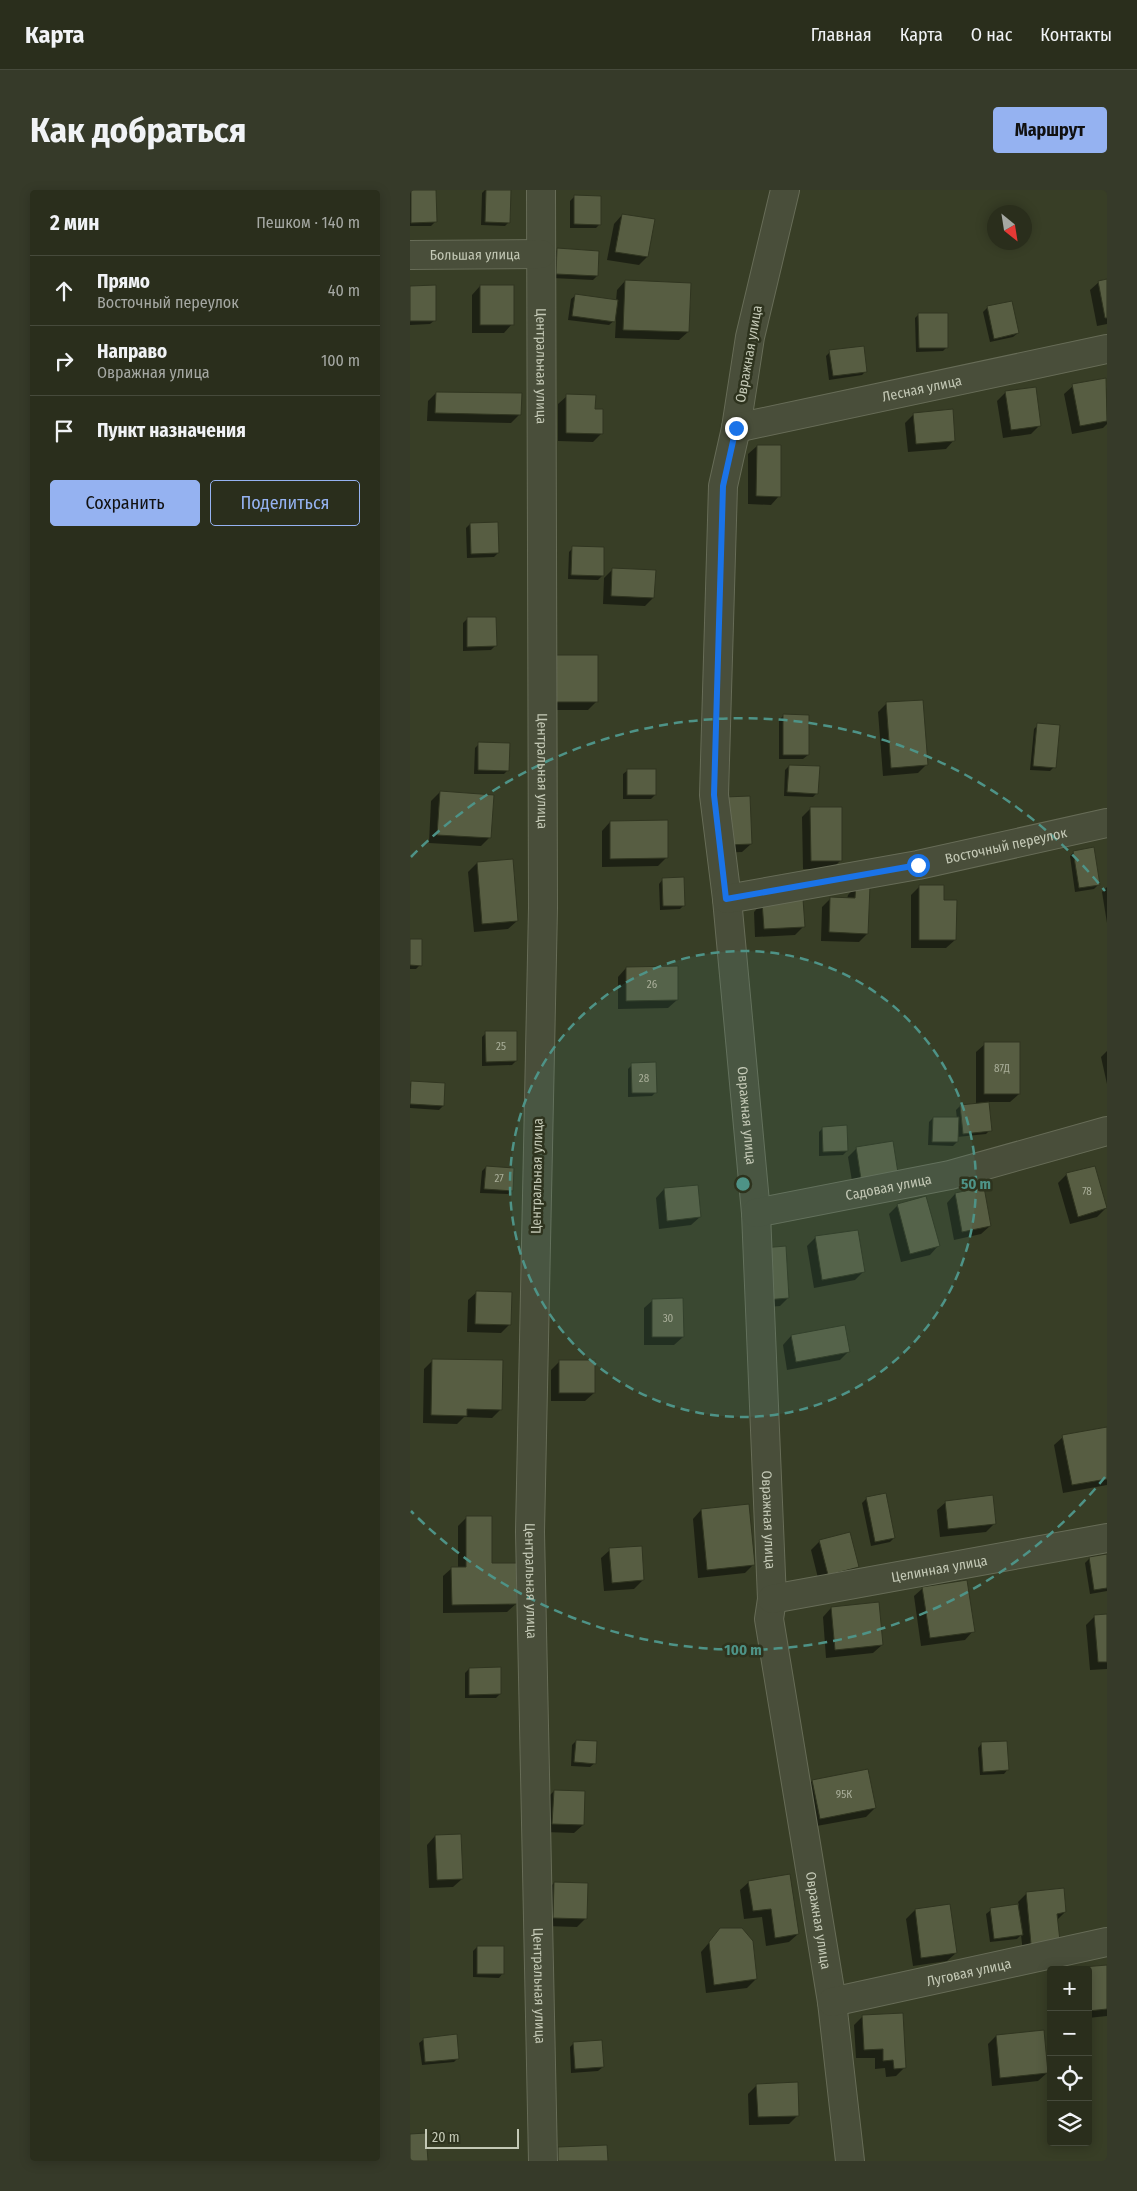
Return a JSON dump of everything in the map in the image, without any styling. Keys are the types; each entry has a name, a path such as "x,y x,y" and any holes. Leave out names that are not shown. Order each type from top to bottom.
{"street":[{"name":"Центральная улица","path":"541,190 542,908 530,1532 543,2161"},
{"name":"Овражная улица","path":"785,190 750,337 736,428 723,486 714,795 726,899 756,1213 772,1599 769,1619 832,2002 850,2161"},
{"name":"Большая улица","path":"410,255 541,254"},
{"name":"Лесная улица","path":"736,428 1107,349"},
{"name":"Восточный переулок","path":"726,899 918,865 1107,823"},
{"name":"Садовая улица","path":"756,1213 950,1175 1107,1131"},
{"name":"Целинная улица","path":"772,1599 1107,1538"},
{"name":"Луговая улица","path":"832,2002 1107,1942"}],"building":[{"path":"411,190 436,190 437,222 411,223"},
{"path":"486,190 511,190 510,223 485,222"},
{"path":"574,195 601,196 601,225 574,224"},
{"path":"622,214 655,219 648,257 615,252"},
{"path":"557,248 599,251 598,276 556,274"},
{"path":"1107,279 1107,318 1105,318 1098,281"},
{"path":"625,280 691,283 689,332 623,330"},
{"path":"436,285 436,321 410,321 410,286"},
{"path":"480,285 514,285 514,325 480,325"},
{"path":"575,294 618,300 615,322 572,316"},
{"path":"1012,301 1019,333 994,339 987,306"},
{"path":"918,313 948,313 948,348 919,348"},
{"path":"864,346 867,372 833,376 829,350"},
{"path":"1106,378 1107,421 1080,426 1072,384"},
{"path":"1036,387 1041,426 1011,430 1005,391"},
{"path":"436,392 522,393 521,415 435,413"},
{"path":"566,394 596,395 595,409 603,409 603,434 566,433"},
{"path":"953,409 955,441 916,444 913,413"},
{"path":"757,445 781,445 781,497 756,496"},
{"path":"498,522 499,553 471,554 470,523"},
{"path":"572,546 604,547 604,576 571,575"},
{"path":"612,568 656,570 654,598 611,596"},
{"path":"467,617 496,617 497,646 467,647"},
{"path":"554,655 598,655 598,702 554,702"},
{"path":"923,700 928,765 891,768 886,702"},
{"path":"783,714 809,715 809,755 783,755"},
{"path":"1037,723 1060,725 1056,768 1033,766"},
{"path":"478,742 510,743 509,771 478,770"},
{"path":"789,765 820,766 818,794 787,792"},
{"path":"627,769 656,769 656,795 627,795"},
{"path":"440,791 494,795 491,838 437,835"},
{"path":"750,796 752,844 726,845 725,797"},
{"path":"810,807 842,807 842,861 811,861"},
{"path":"668,820 668,858 610,859 610,821"},
{"path":"1094,847 1100,885 1079,888 1073,851"},
{"path":"513,859 518,921 482,924 477,862"},
{"path":"684,877 685,906 663,906 662,878"},
{"path":"856,885 870,886 868,934 829,932 830,897 855,898"},
{"path":"919,885 944,885 944,900 957,900 956,940 919,940"},
{"path":"803,899 805,927 764,929 762,902"},
{"path":"410,939 422,939 422,966 410,965"},
{"path":"678,966 678,1000 626,1001 626,967"},
{"path":"485,1031 517,1031 517,1061 486,1062"},
{"path":"984,1042 1020,1042 1020,1094 984,1094"},
{"path":"656,1062 657,1093 632,1093 631,1063"},
{"path":"411,1081 445,1083 444,1106 410,1104"},
{"path":"989,1102 992,1131 963,1134 960,1105"},
{"path":"933,1117 959,1117 958,1142 932,1142"},
{"path":"847,1125 848,1151 823,1152 822,1127"},
{"path":"893,1141 898,1173 861,1179 856,1147"},
{"path":"486,1166 514,1168 513,1191 484,1189"},
{"path":"1095,1166 1107,1208 1078,1217 1066,1173"},
{"path":"698,1185 701,1217 667,1221 664,1188"},
{"path":"984,1187 991,1226 962,1232 955,1193"},
{"path":"926,1196 940,1246 910,1254 897,1204"},
{"path":"858,1230 865,1272 822,1280 815,1236"},
{"path":"786,1246 789,1298 765,1300 762,1248"},
{"path":"476,1291 512,1292 511,1325 475,1324"},
{"path":"683,1298 684,1337 652,1337 652,1299"},
{"path":"845,1325 850,1352 796,1362 791,1335"},
{"path":"432,1359 503,1360 502,1410 467,1409 467,1416 431,1415"},
{"path":"559,1360 595,1360 595,1393 559,1393"},
{"path":"1107,1427 1107,1479 1072,1485 1062,1435"},
{"path":"886,1493 895,1538 875,1542 866,1497"},
{"path":"993,1495 996,1524 948,1529 945,1501"},
{"path":"749,1504 755,1565 707,1570 701,1509"},
{"path":"466,1516 492,1516 492,1563 517,1563 517,1604 452,1605 451,1567 466,1567"},
{"path":"850,1532 859,1567 828,1575 819,1540"},
{"path":"642,1546 644,1580 612,1583 609,1548"},
{"path":"1107,1554 1107,1588 1094,1590 1089,1557"},
{"path":"967,1580 975,1632 930,1638 922,1587"},
{"path":"879,1602 883,1645 835,1650 831,1607"},
{"path":"1107,1614 1107,1662 1098,1662 1094,1615"},
{"path":"501,1667 501,1694 469,1695 469,1668"},
{"path":"576,1740 597,1741 596,1764 574,1762"},
{"path":"1007,1741 1009,1770 983,1772 981,1742"},
{"path":"868,1769 876,1808 820,1819 812,1780"},
{"path":"554,1790 585,1791 584,1825 552,1824"},
{"path":"461,1834 463,1879 437,1880 435,1835"},
{"path":"790,1874 799,1934 775,1938 771,1909 753,1911 748,1881"},
{"path":"554,1882 588,1883 587,1919 553,1918"},
{"path":"1064,1888 1066,1912 1057,1914 1060,1941 1031,1944 1026,1892"},
{"path":"950,1904 957,1953 921,1958 915,1909"},
{"path":"1018,1904 1023,1935 994,1939 990,1908"},
{"path":"720,1928 742,1928 753,1941 757,1979 714,1985 709,1942"},
{"path":"477,1946 504,1946 504,1974 477,1974"},
{"path":"1107,1965 1107,2009 1092,2011 1092,1966"},
{"path":"903,2013 906,2068 894,2069 893,2060 883,2061 883,2049 864,2050 862,2015"},
{"path":"1044,2030 1047,2073 1000,2078 996,2035"},
{"path":"457,2034 459,2059 425,2062 423,2038"},
{"path":"602,2040 604,2067 575,2069 573,2042"},
{"path":"798,2082 799,2116 758,2117 756,2084"},
{"path":"426,2133 428,2161 410,2161 410,2134"},
{"path":"607,2145 608,2161 558,2161 558,2147"}],"route":[{"path":"736,428 723,486 714,795 726,899 918,865"}]}
